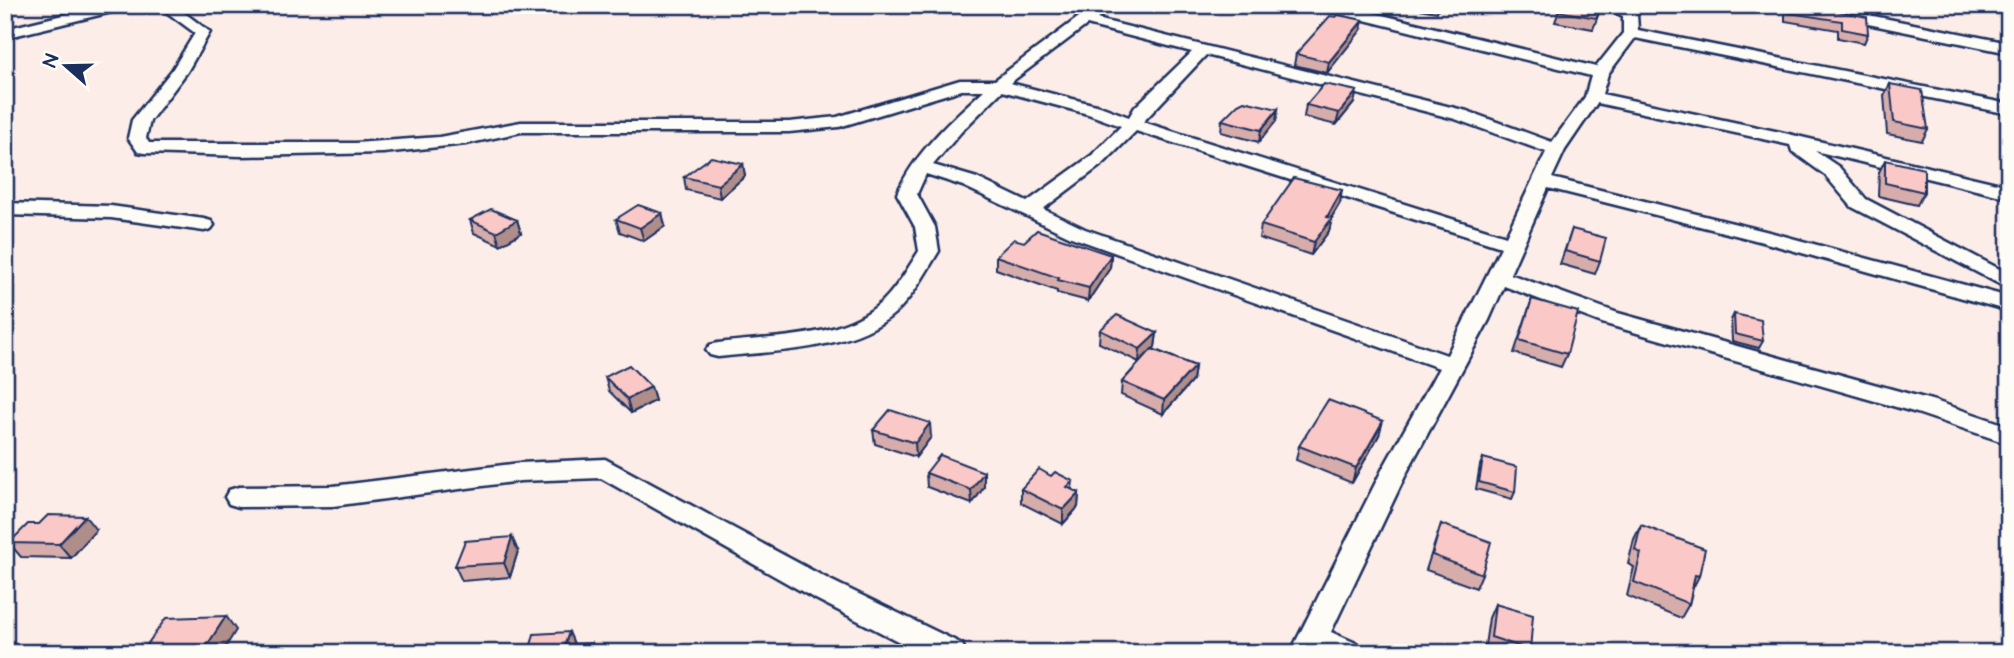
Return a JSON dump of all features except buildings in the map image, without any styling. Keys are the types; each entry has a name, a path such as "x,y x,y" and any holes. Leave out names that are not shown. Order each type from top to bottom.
{"street":[{"path":"5,34 70,11 122,5"},
{"path":"164,5 203,32 179,72 141,120 137,138 144,148 189,151 349,149 447,143 482,138 522,127 789,127 839,122 960,85 998,85 1094,110 1511,244"},
{"path":"718,350 823,336 861,323 884,311 929,251 925,227 908,194 914,174 953,129 998,85 1108,5"},
{"path":"1321,5 1415,26 1600,74"},
{"path":"1603,5 1633,17 2009,109"},
{"path":"1795,5 2009,47"},
{"path":"1347,653 1308,645 1478,320 1556,150 1593,97 1600,74 1633,17"},
{"path":"1084,20 1461,115 1556,150"},
{"path":"1029,210 1098,159 1133,124 1141,111 1202,51"},
{"path":"1593,97 1780,137 2009,192"},
{"path":"1780,137 1816,158 1832,171 1859,203 2009,283"},
{"path":"921,167 970,182 1078,233 1453,365"},
{"path":"1541,181 1766,237 2009,304"},
{"path":"5,209 111,212 204,225"},
{"path":"1496,276 1611,318 1926,407 2009,435"},
{"path":"239,497 333,496 520,472 605,468 820,588 951,653"}]}
